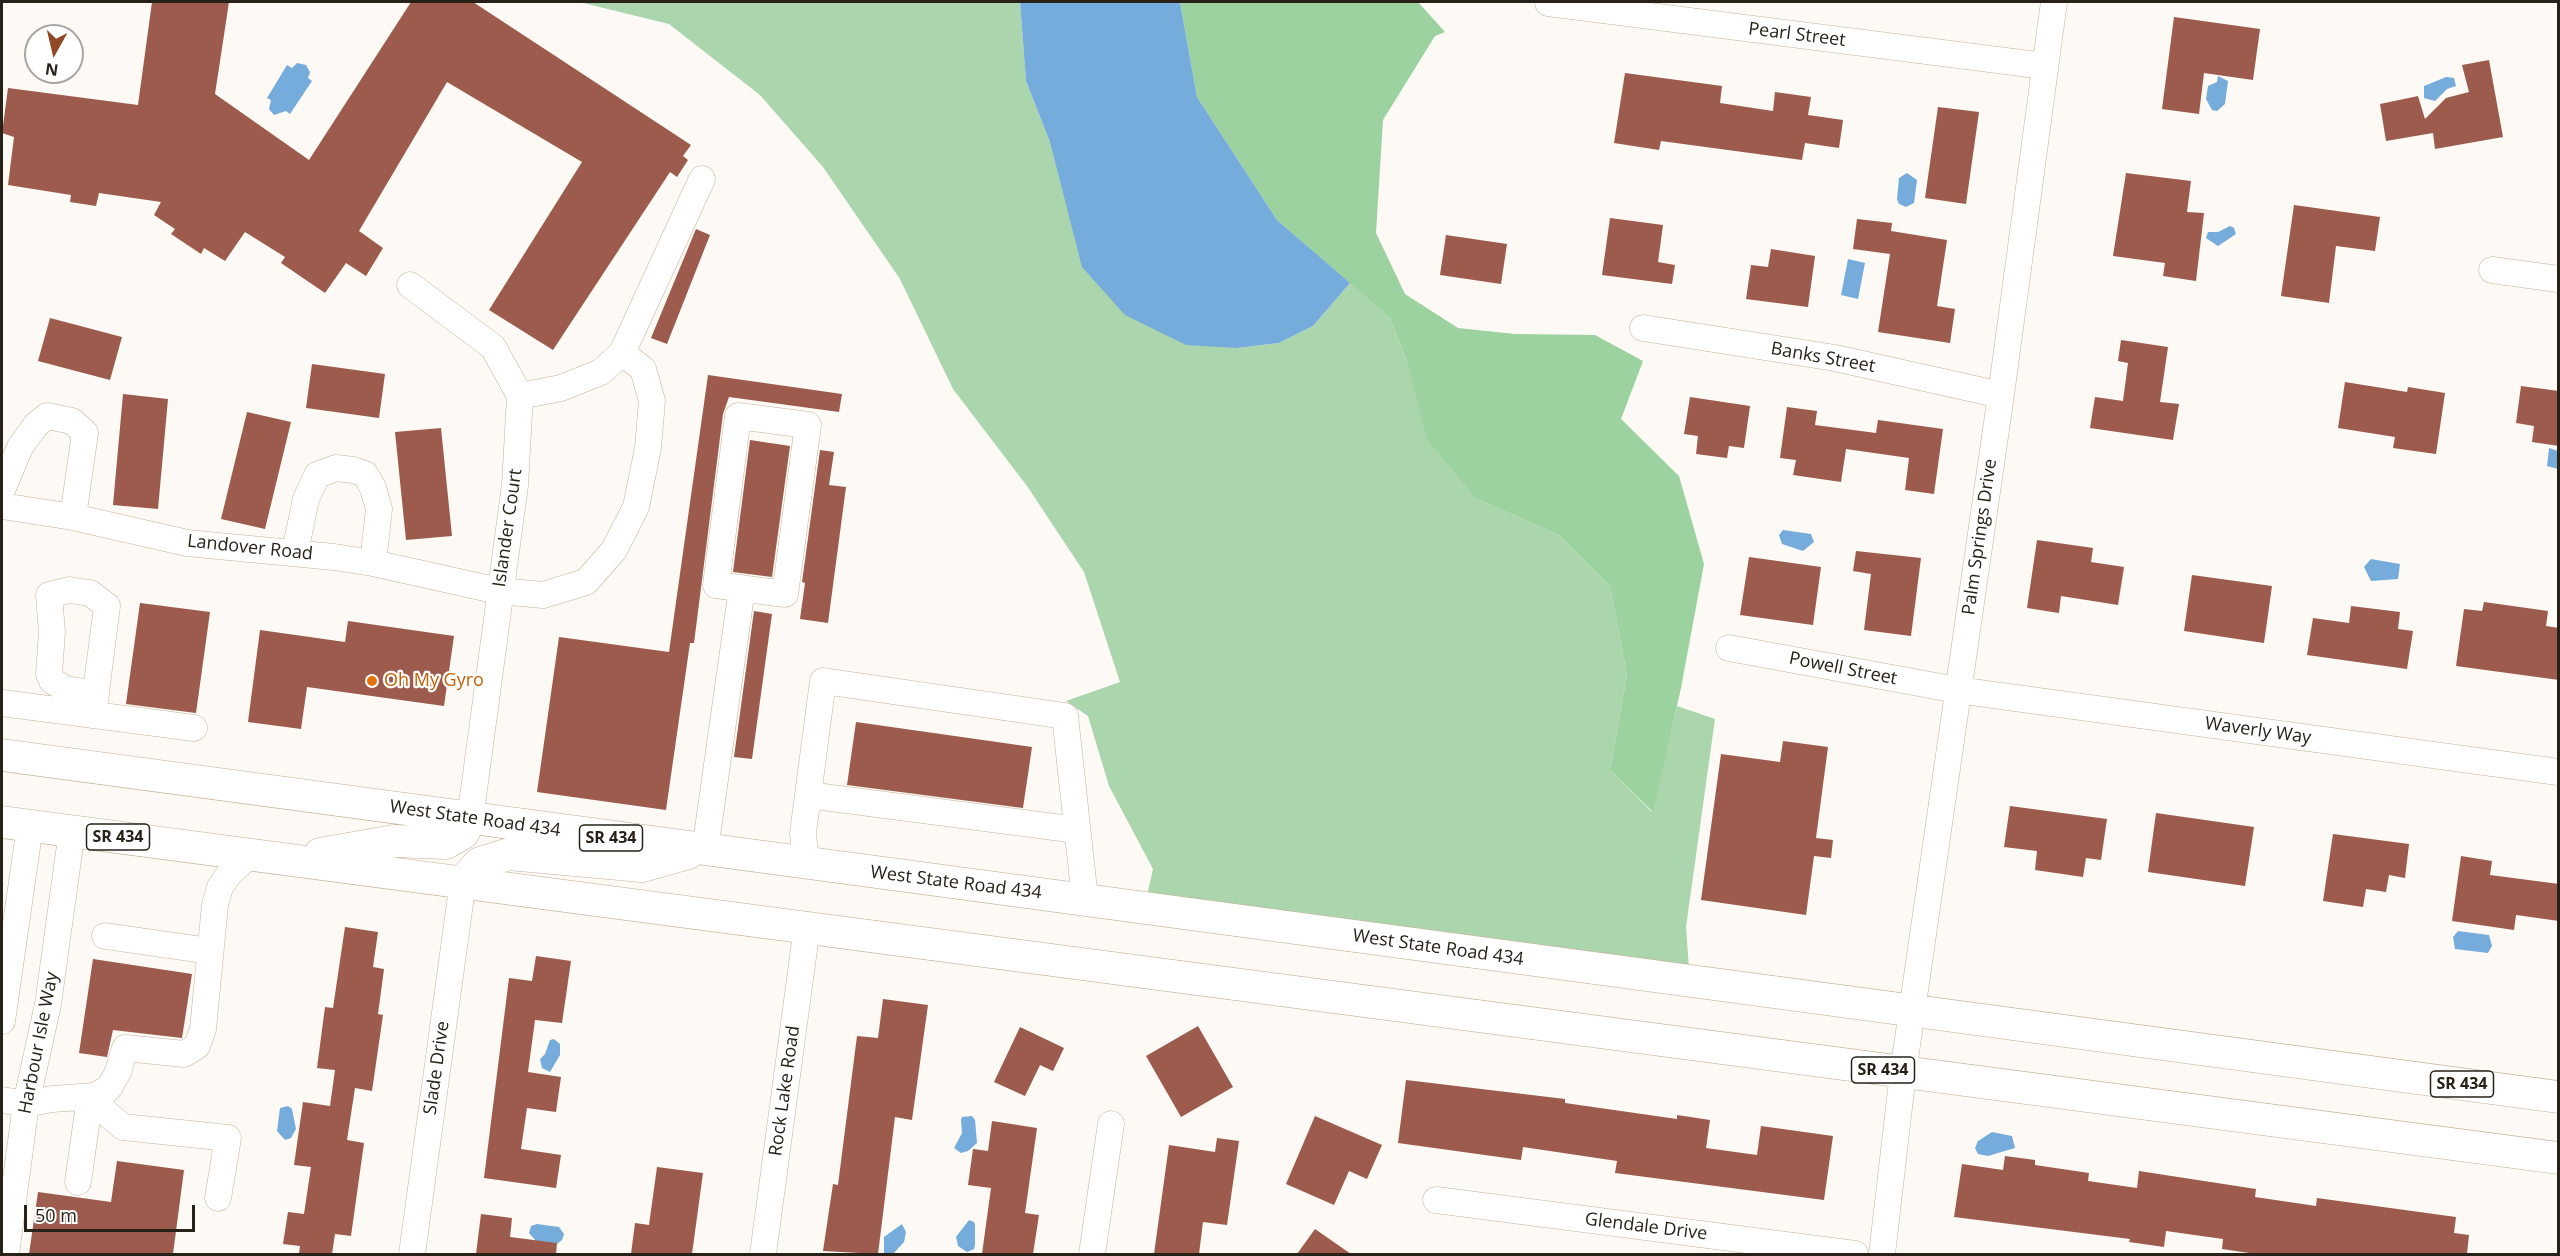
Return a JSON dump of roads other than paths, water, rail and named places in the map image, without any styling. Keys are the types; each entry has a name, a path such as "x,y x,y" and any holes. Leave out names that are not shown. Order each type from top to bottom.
{"main road":[{"name":"West State Road 434","path":"2,755 806,864 1085,899 1714,986 1912,1010"},
{"path":"290,859 394,841 446,843 463,833 470,819"},
{"name":"SR 434","path":"16,824 2559,1158"},
{"path":"463,881 480,863 509,854 642,866 701,850"},
{"name":"SR 434","path":"1912,1010 2559,1097"}],"street":[{"name":"Palm Springs Drive","path":"1882,1254 1903,1072 2001,395 2054,2"},
{"name":"Pearl Street","path":"1548,3 2045,66"},
{"path":"410,285 492,347 520,396 561,388 601,372 622,353 702,178"},
{"path":"2492,270 2559,279"},
{"name":"Banks Street","path":"1643,328 1835,358 2001,395"},
{"name":"Landover Road","path":"2,506 73,517 187,543 295,552 373,563 499,591 543,595 586,582 614,550 636,507 648,448 652,401 643,369 622,353"},
{"name":"Islander Court","path":"470,819 515,485 520,396"},
{"path":"2,490 20,447 36,425 47,416 72,421 85,433 73,517"},
{"path":"738,416 808,425 785,594 742,588 716,585 738,416"},
{"path":"295,552 306,499 317,474 336,468 352,470 365,474 373,488 379,510 373,563"},
{"path":"701,850 742,588"},
{"name":"Powell Street","path":"1729,648 1957,690"},
{"path":"806,864 803,833 823,681 1065,716 1085,899"},
{"name":"Waverly Way","path":"1957,690 2559,772"},
{"path":"2,703 95,704 194,728"},
{"path":"808,795 1077,830"},
{"path":"2,1021 16,824"},
{"name":"Harbour Isle Way","path":"6,1254 14,1102 48,1004 72,831"},
{"path":"14,1102 92,1097 109,1088 118,1072 125,1048 184,1054 197,1046 203,1029 210,951 220,887 230,873 251,854"},
{"name":"Slade Drive","path":"412,1254 463,881"},
{"name":"Rock Lake Road","path":"763,1254 807,927"},
{"path":"105,936 210,951"},
{"path":"78,1182 92,1097"},
{"path":"92,1097 123,1127 228,1138 218,1198"},
{"path":"1092,1254 1111,1124"},
{"name":"Glendale Drive","path":"1436,1200 1855,1254"}],"water":[{"path":"1020,2 1180,2 1197,97 1277,220 1350,283 1313,326 1279,343 1237,348 1186,345 1125,315 1082,267 1050,142 1026,81"},
{"path":"297,63 306,65 310,72 308,78 312,81 290,114 286,111 274,115 269,109 271,100 267,98 287,65 292,68"},
{"path":"2218,76 2228,81 2225,104 2217,111 2212,110 2206,99 2208,86 2217,82"},
{"path":"2446,77 2454,78 2456,86 2447,89 2435,101 2424,98 2424,86"},
{"path":"1907,173 1917,180 1914,203 1906,207 1899,204 1897,199 1899,178"},
{"path":"2230,226 2234,228 2236,234 2218,246 2206,238 2208,232 2218,232"},
{"path":"1848,259 1865,263 1858,299 1841,295"},
{"path":"2549,448 2558,451 2558,469 2547,466"},
{"path":"1783,530 1811,534 1814,542 1803,551 1782,544 1779,535"},
{"path":"2371,559 2400,564 2398,579 2371,581 2364,567"},
{"path":"2458,931 2489,935 2492,946 2488,953 2455,949 2453,937"},
{"path":"554,1039 560,1044 560,1055 550,1072 542,1068 540,1059 545,1054 550,1040"},
{"path":"288,1106 292,1109 296,1129 291,1138 285,1140 277,1131 280,1108"},
{"path":"972,1116 975,1120 977,1143 968,1151 961,1153 954,1148 962,1133 961,1120 962,1117"},
{"path":"1992,1132 2012,1136 2015,1148 1988,1156 1978,1154 1975,1148 1978,1141"},
{"path":"969,1220 975,1225 975,1245 974,1249 967,1252 958,1246 956,1237"},
{"path":"537,1224 559,1227 564,1234 562,1240 557,1244 536,1241 529,1233 531,1226"},
{"path":"902,1224 906,1232 904,1242 894,1253 884,1254 884,1237"}],"place":[{"name":"Oh My Gyro","path":"372,681"}]}
